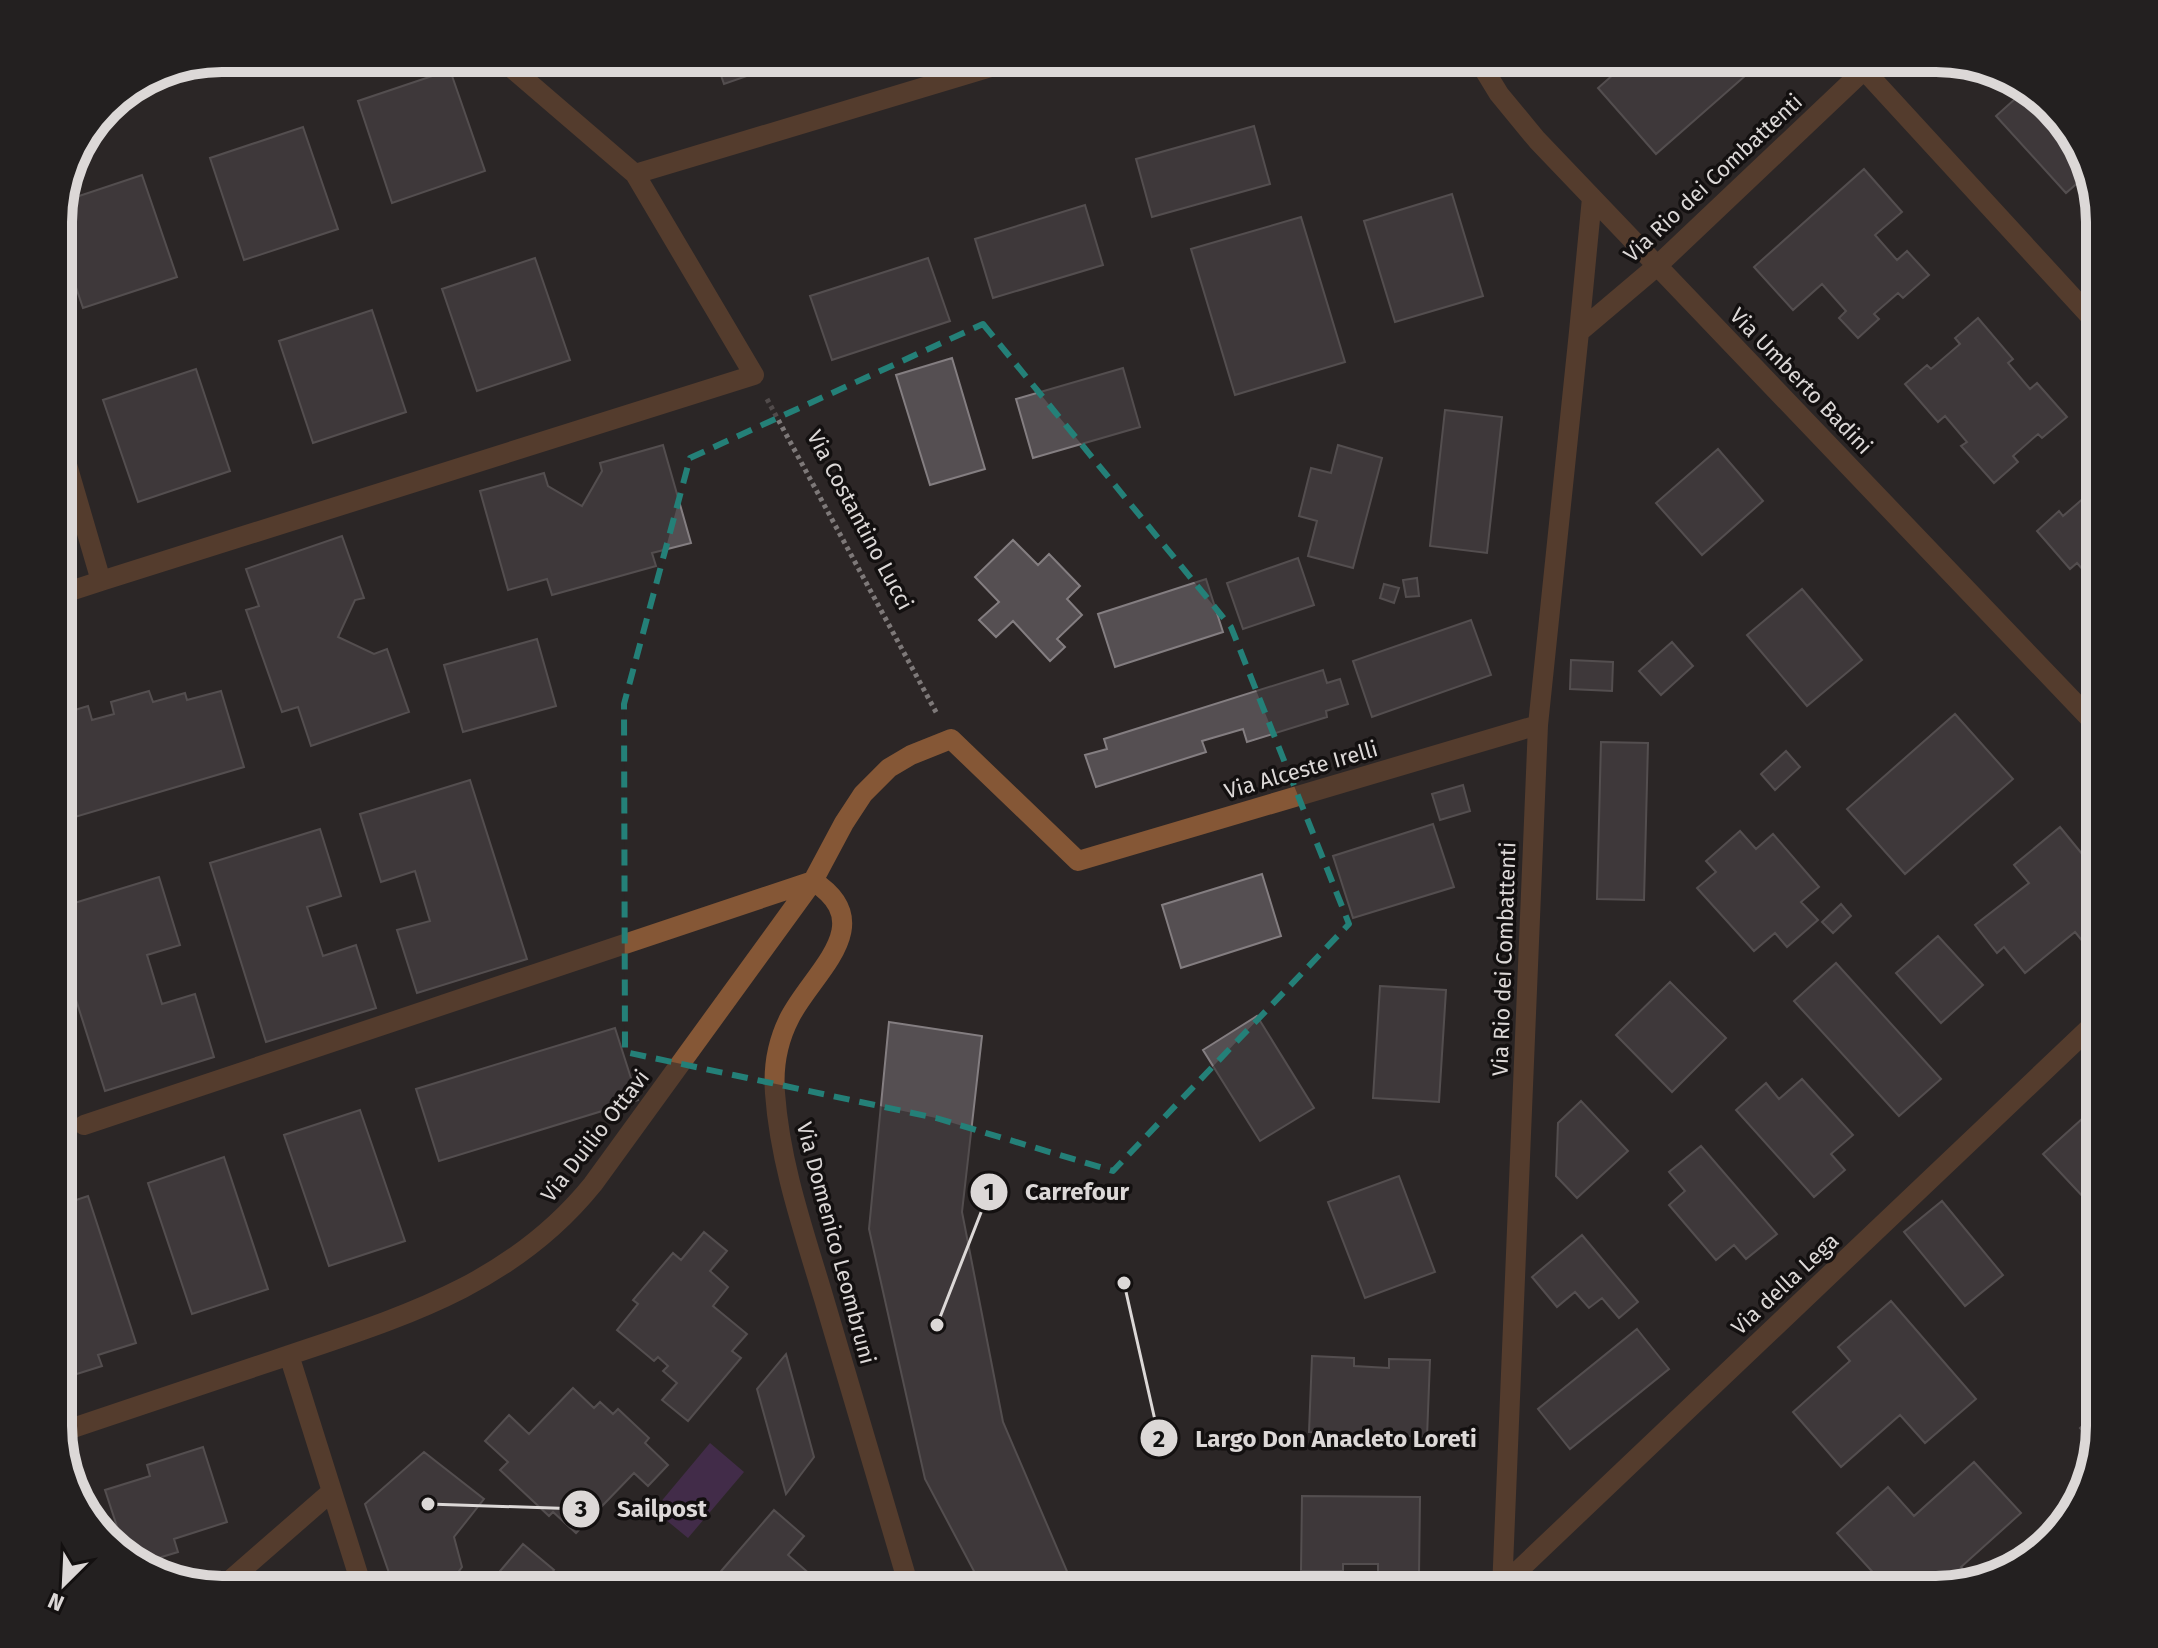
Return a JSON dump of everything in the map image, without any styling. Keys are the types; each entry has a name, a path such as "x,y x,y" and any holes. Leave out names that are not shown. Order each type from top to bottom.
{"street":[{"path":"72,590 754,375 635,174 516,72"},
{"path":"635,174 974,72"},
{"name":"Via Umberto Badini","path":"1486,72 1522,124 2086,714"},
{"name":"Via Rio dei Combattenti","path":"1579,332 1657,266 1855,72"},
{"path":"1874,72 2086,311"},
{"name":"Via Rio dei Combattenti","path":"1503,1576 1538,725 1592,198"},
{"path":"72,482 101,581"},
{"name":"Via Alceste Irelli","path":"951,739 1078,861 1538,725"},
{"name":"Via Duilio Ottavi","path":"72,1428 397,1319 459,1291 530,1246 567,1213 593,1184 813,881 844,823 876,780 911,755 951,739"},
{"path":"84,1125 813,881"},
{"name":"Via Domenico Leombruni","path":"813,881 832,895 839,906 843,930 840,943 797,1005 782,1035 775,1073 776,1103 796,1205 906,1576"},
{"name":"Via della Lega","path":"1515,1576 2086,1031"},
{"path":"289,1355 358,1576"},
{"path":"235,1576 330,1493"}],"path":[{"name":"Via Costantino Lucci","path":"754,375 951,739"}],"highlighted area":[{"path":"983,324 1231,627 1349,924 1113,1171 936,1118 625,1052 624,704 690,458"}],"shaded area":[{"path":"710,1443 744,1472 688,1538 654,1510"}],"building":[{"path":"451,72 485,171 392,203 358,101"},
{"path":"720,72 758,72 724,84"},
{"path":"1616,72 1750,72 1656,154 1598,88"},
{"path":"2018,97 2027,103 2061,139 2080,181 2066,193 1996,116"},
{"path":"1254,126 1270,184 1152,217 1136,159"},
{"path":"303,127 338,229 244,260 210,158"},
{"path":"1864,169 1902,212 1875,235 1897,260 1907,251 1929,275 1903,298 1898,293 1874,314 1879,319 1858,338 1839,318 1846,311 1822,284 1793,310 1754,267"},
{"path":"142,175 177,277 83,308 72,275 74,198"},
{"path":"1452,194 1483,296 1395,322 1364,221"},
{"path":"1085,205 1103,265 993,298 975,239"},
{"path":"1301,217 1345,362 1235,395 1191,249"},
{"path":"535,258 570,360 477,391 442,289"},
{"path":"928,258 950,321 832,360 810,296"},
{"path":"372,310 406,412 313,443 279,341"},
{"path":"1978,318 2013,359 2008,363 2030,389 2037,383 2067,417 2042,438 2038,434 2013,456 2018,462 1994,483 1961,446 1967,442 1945,416 1938,422 1905,384 1927,365 1931,369 1960,344 1955,338"},
{"path":"952,358 985,469 930,485 896,375"},
{"path":"1123,368 1140,427 1033,458 1016,399"},
{"path":"196,369 230,471 138,502 103,400"},
{"path":"1445,410 1502,417 1487,553 1430,546"},
{"path":"663,445 691,543 652,553 656,566 552,595 547,579 508,590 480,491 544,473 548,486 582,506 602,471 600,463"},
{"path":"1338,445 1382,458 1353,568 1308,556 1317,521 1299,516 1311,468 1331,473"},
{"path":"1718,449 1763,501 1702,555 1656,503"},
{"path":"2086,496 2086,573 2077,563 2070,569 2037,531 2059,511 2063,516"},
{"path":"342,536 364,598 355,600 338,637 374,654 387,649 409,712 311,746 298,707 282,712 246,610 259,606 246,569"},
{"path":"1013,540 1038,565 1049,554 1080,586 1067,599 1082,615 1057,639 1065,647 1050,661 1013,621 996,637 979,620 999,602 975,577"},
{"path":"1298,558 1314,605 1243,629 1227,583"},
{"path":"1417,578 1419,596 1406,597 1403,580"},
{"path":"1206,579 1223,632 1115,667 1098,614"},
{"path":"1384,584 1399,588 1394,603 1380,598"},
{"path":"1802,589 1862,660 1807,706 1747,635"},
{"path":"1471,620 1491,675 1372,717 1353,661"},
{"path":"537,639 556,706 463,732 444,665"},
{"path":"1672,642 1693,666 1661,695 1639,671"},
{"path":"1571,660 1613,662 1612,691 1570,689"},
{"path":"1323,670 1327,683 1340,679 1348,704 1326,711 1327,717 1247,742 1243,729 1202,741 1206,752 1096,787 1085,755 1107,749 1104,739"},
{"path":"149,691 153,702 185,693 187,700 221,691 244,767 72,818 72,711 88,706 92,720 114,714 111,702"},
{"path":"1955,714 2013,779 1905,874 1847,809"},
{"path":"1601,742 1648,743 1644,900 1597,899"},
{"path":"1786,751 1800,767 1775,790 1761,774"},
{"path":"470,780 527,959 417,993 397,930 430,921 415,871 381,882 360,814"},
{"path":"1463,785 1470,811 1440,820 1432,794"},
{"path":"1433,824 1454,887 1353,918 1333,856"},
{"path":"2060,827 2086,859 2086,941 2084,943 2075,932 2025,973 2004,947 1997,953 1975,925 2029,883 2014,865"},
{"path":"320,829 341,896 307,907 323,956 356,945 376,1008 266,1042 210,863"},
{"path":"1740,831 1756,849 1773,834 1819,887 1801,902 1818,920 1787,947 1775,933 1754,951 1697,888 1716,872 1706,861"},
{"path":"1262,874 1281,936 1181,968 1162,905"},
{"path":"159,877 180,945 147,955 162,1004 195,994 214,1057 105,1091 72,987 72,904"},
{"path":"1841,904 1851,916 1833,933 1822,922"},
{"path":"1938,936 1983,985 1941,1023 1896,973"},
{"path":"1836,963 1941,1079 1899,1116 1794,1001"},
{"path":"1670,982 1726,1038 1672,1092 1616,1035"},
{"path":"1380,986 1446,990 1439,1102 1373,1098"},
{"path":"1257,1016 1314,1108 1260,1141 1203,1050"},
{"path":"889,1022 982,1036 962,1212 1003,1422 1069,1576 977,1576 925,1479 869,1229"},
{"path":"615,1028 638,1100 439,1161 416,1089"},
{"path":"1802,1079 1853,1135 1831,1154 1845,1170 1814,1197 1736,1110 1766,1083 1779,1099"},
{"path":"1581,1101 1628,1151 1577,1198 1556,1176 1558,1123"},
{"path":"360,1110 405,1241 329,1266 284,1135"},
{"path":"2086,1115 2086,1200 2043,1154"},
{"path":"1701,1146 1777,1234 1746,1259 1734,1245 1716,1260 1669,1205 1685,1191 1669,1172"},
{"path":"224,1157 268,1289 192,1314 148,1183"},
{"path":"1399,1176 1435,1272 1365,1298 1328,1202"},
{"path":"88,1196 136,1343 98,1355 102,1366 72,1376 72,1201"},
{"path":"1942,1201 2003,1275 1965,1306 1904,1232"},
{"path":"704,1232 727,1251 710,1271 728,1287 713,1306 747,1334 732,1351 741,1358 688,1421 662,1400 677,1383 663,1371 668,1366 658,1357 654,1361 617,1330 638,1304 633,1300 673,1253 681,1260"},
{"path":"1582,1235 1638,1302 1619,1318 1602,1298 1589,1308 1575,1292 1557,1307 1532,1277"},
{"path":"1891,1301 1976,1399 1925,1443 1900,1415 1841,1467 1793,1412 1850,1361 1838,1347"},
{"path":"1637,1329 1669,1369 1570,1449 1538,1409"},
{"path":"786,1354 814,1457 786,1494 757,1389"},
{"path":"1312,1356 1354,1358 1354,1366 1389,1368 1389,1359 1430,1360 1427,1437 1309,1432"},
{"path":"573,1388 594,1408 600,1402 613,1414 618,1409 649,1438 645,1443 668,1465 648,1486 634,1473 576,1533 553,1512 549,1516 500,1470 508,1462 485,1441 509,1415 529,1434"},
{"path":"203,1447 227,1522 174,1539 178,1552 154,1559 131,1545 120,1535 105,1490 150,1476 147,1465"},
{"path":"424,1452 484,1499 454,1537 462,1567 455,1576 390,1576 365,1504"},
{"path":"1974,1462 2021,1513 1961,1567 1966,1573 1945,1576 1876,1576 1837,1533 1888,1487 1914,1516"},
{"path":"1302,1496 1420,1497 1419,1574 1378,1573 1378,1564 1343,1564 1343,1571 1301,1571"},
{"path":"774,1510 804,1536 788,1555 812,1576 717,1576"},
{"path":"523,1544 554,1570 549,1576 496,1576"}],"place":[{"name":"Largo Don Anacleto Loreti","path":"1124,1283"},
{"name":"Carrefour","path":"937,1325"},
{"name":"Sailpost","path":"428,1504"}]}
